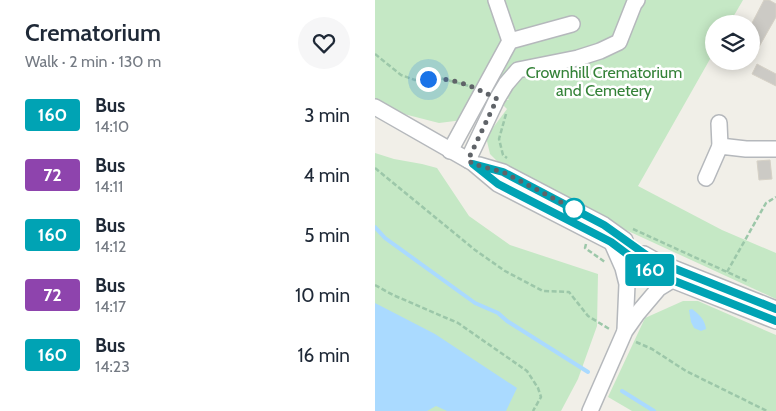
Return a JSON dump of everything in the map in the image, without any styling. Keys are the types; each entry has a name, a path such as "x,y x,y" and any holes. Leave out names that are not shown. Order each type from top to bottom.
{"street":[{"path":"450,151 510,41 496,0"},
{"path":"470,162 497,99 506,84 518,70 578,58 619,42 637,0"},
{"path":"510,41 572,24"},
{"path":"375,107 470,162 498,184 651,264 776,309"},
{"path":"706,178 720,146 719,123"},
{"path":"720,146 746,149 776,149"},
{"path":"470,162 503,172 604,225 672,280 776,321"},
{"path":"611,242 623,268 631,313"},
{"path":"590,411 619,331 631,313 651,264"},
{"path":"631,313 659,288 672,280"}],"path":[{"path":"375,54 401,75 415,80 440,78 464,84 483,92"},
{"path":"497,99 507,108 499,139 503,155 510,160"},
{"path":"375,168 475,250 498,266 543,291 569,292 588,316 652,349 686,371 767,411"},
{"path":"727,272 765,203 776,197"},
{"path":"631,228 751,283"},
{"path":"591,231 585,248 608,264"},
{"path":"375,285 458,324 527,371 538,388 541,397 533,411"}],"green space":[{"name":"Crownhill Crematorium and Cemetery","path":"375,0 743,0 734,15 705,15 705,68 638,186 722,230 776,253 776,299 602,219 503,167 490,154 486,137 507,109 497,99 509,99 483,91 463,120 439,123 400,113 375,99"},
{"path":"375,153 437,168 469,216 510,245 598,274 597,326 578,379 561,411 375,411"},
{"path":"683,301 698,301 776,335 776,411 632,411 608,397 645,318"}],"water":[{"path":"375,303 435,334 517,388 506,411 447,411 436,406 427,411 375,411"},
{"path":"692,309 701,318 706,329 701,331 694,328 689,310"}],"building":[{"path":"764,0 769,0 776,4 776,17 760,45 760,15 756,15"},
{"path":"760,66 776,74 776,86 752,74 754,70 760,70"},
{"path":"770,160 772,179 759,180 757,161"}],"waterway":[{"path":"375,227 385,238 475,303 498,313 507,321 588,372"},
{"path":"622,391 654,411"}],"bus line":[{"name":"160","path":"776,309 658,262 604,225 503,172 473,164 498,184 611,242 643,266 672,280 776,321"}],"route":[{"path":"428,79 440,78 464,84 482,90 497,99 468,160 473,164 503,172 574,209"}]}
